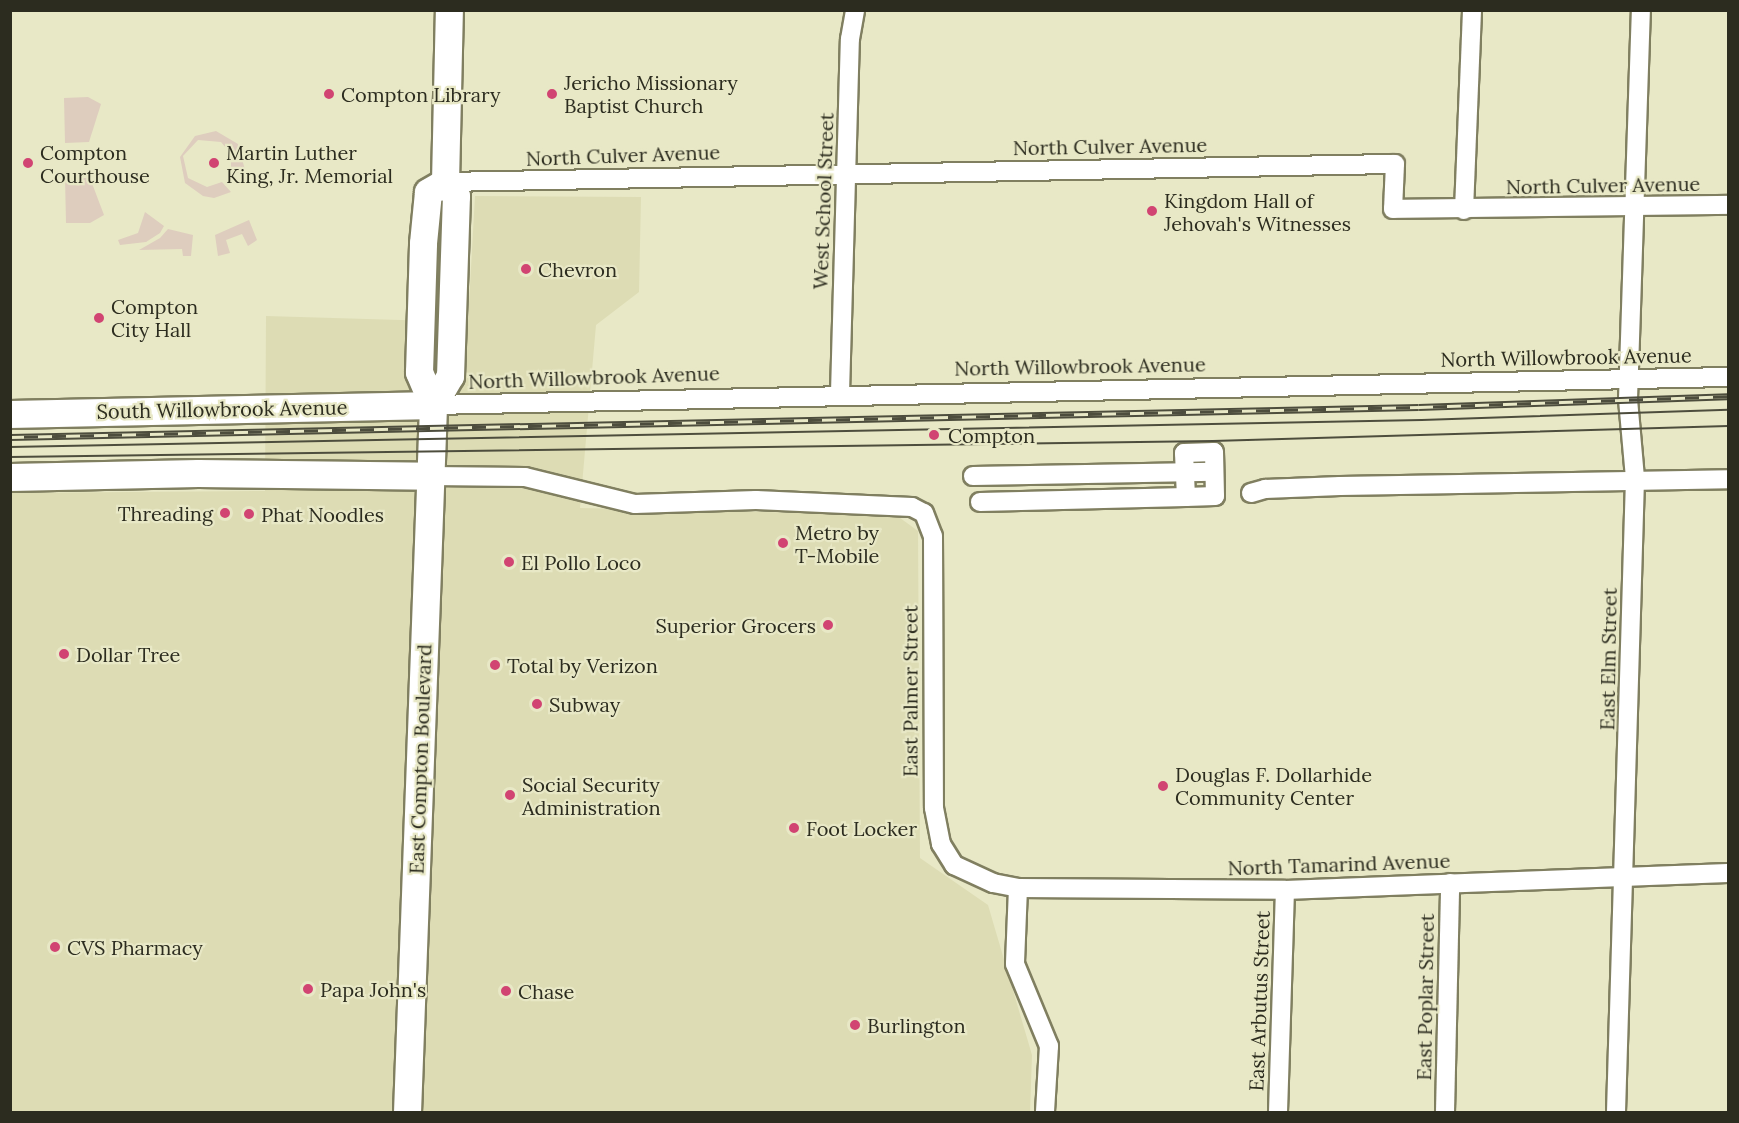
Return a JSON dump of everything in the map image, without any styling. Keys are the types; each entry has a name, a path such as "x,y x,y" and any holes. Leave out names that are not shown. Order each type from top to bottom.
{"main road":[{"path":"433,405 419,372 425,200 433,187 445,182 449,10"},
{"name":"South Willowbrook Avenue","path":"10,414 433,405"},
{"name":"East Compton Boulevard","path":"407,1113 433,405"},
{"path":"10,477 198,473 431,476"}],"street":[{"name":"West School Street","path":"840,393 850,39 855,10"},
{"path":"1464,210 1472,10"},
{"name":"East Elm Street","path":"1616,1113 1625,878 1635,478 1629,379 1641,10"},
{"name":"North Culver Avenue","path":"445,182 846,172 1395,164 1393,209 1464,210 1728,205"},
{"name":"North Willowbrook Avenue","path":"433,405 840,393 1728,377"},
{"path":"980,502 1186,497 1215,496 1214,452 1184,453 1186,497"},
{"path":"973,476 1185,473"},
{"name":"East Palmer Street","path":"431,476 525,477 635,504 756,500 912,507 924,513 933,536 934,808 941,844 954,865"},
{"path":"1251,493 1265,489 1635,478 1728,479"},
{"name":"North Tamarind Avenue","path":"954,865 974,877 1018,888 1285,890 1728,873"},
{"name":"East Poplar Street","path":"1445,1113 1450,883"},
{"path":"1018,888 1016,964 1049,1046 1045,1113"},
{"name":"East Arbutus Street","path":"1278,1113 1285,890"}],"shaded area":[{"path":"88,97 101,104 89,142 65,143 64,98"},
{"path":"216,131 238,144 245,170 243,175 231,170 231,154 221,142 198,140 183,156 188,178 207,187 222,182 231,192 214,198 203,196 185,183 180,157 195,136"},
{"path":"65,178 90,178 104,215 90,223 66,223"},
{"path":"475,196 641,197 639,292 596,325 580,508 896,515 918,531 920,858 988,905 1032,1055 1030,1112 11,1112 10,493 265,491 266,316 468,322"},
{"path":"145,212 164,226 160,233 146,242 120,245 118,240 138,233"},
{"path":"249,220 257,240 248,246 242,234 226,240 230,253 218,256 215,235"},
{"path":"168,229 193,235 191,256 183,256 182,249 139,250 160,238"}],"tram line":[{"path":"10,447 1422,420 1728,410"},
{"path":"10,457 1213,441 1728,426"}],"railway":[{"path":"10,437 1419,407 1728,396"}],"place":[{"name":"Compton Library","path":"329,94"},
{"name":"Jericho Missionary Baptist Church","path":"552,94"},
{"name":"Compton Courthouse","path":"28,163"},
{"name":"Martin Luther King, Jr. Memorial","path":"214,163"},
{"name":"Kingdom Hall of Jehovah's Witnesses","path":"1152,211"},
{"name":"Chevron","path":"526,269"},
{"name":"Compton City Hall","path":"99,318"},
{"name":"Compton","path":"934,435"},
{"name":"Threading","path":"225,513"},
{"name":"Phat Noodles","path":"249,514"},
{"name":"Metro by T-Mobile","path":"783,543"},
{"name":"El Pollo Loco","path":"509,562"},
{"name":"Superior Grocers","path":"828,625"},
{"name":"Dollar Tree","path":"64,654"},
{"name":"Total by Verizon","path":"495,665"},
{"name":"Subway","path":"537,704"},
{"name":"Douglas F. Dollarhide Community Center","path":"1163,786"},
{"name":"Social Security Administration","path":"510,795"},
{"name":"Foot Locker","path":"794,828"},
{"name":"CVS Pharmacy","path":"55,947"},
{"name":"Papa John's","path":"308,989"},
{"name":"Chase","path":"506,991"},
{"name":"Burlington","path":"855,1025"}]}
